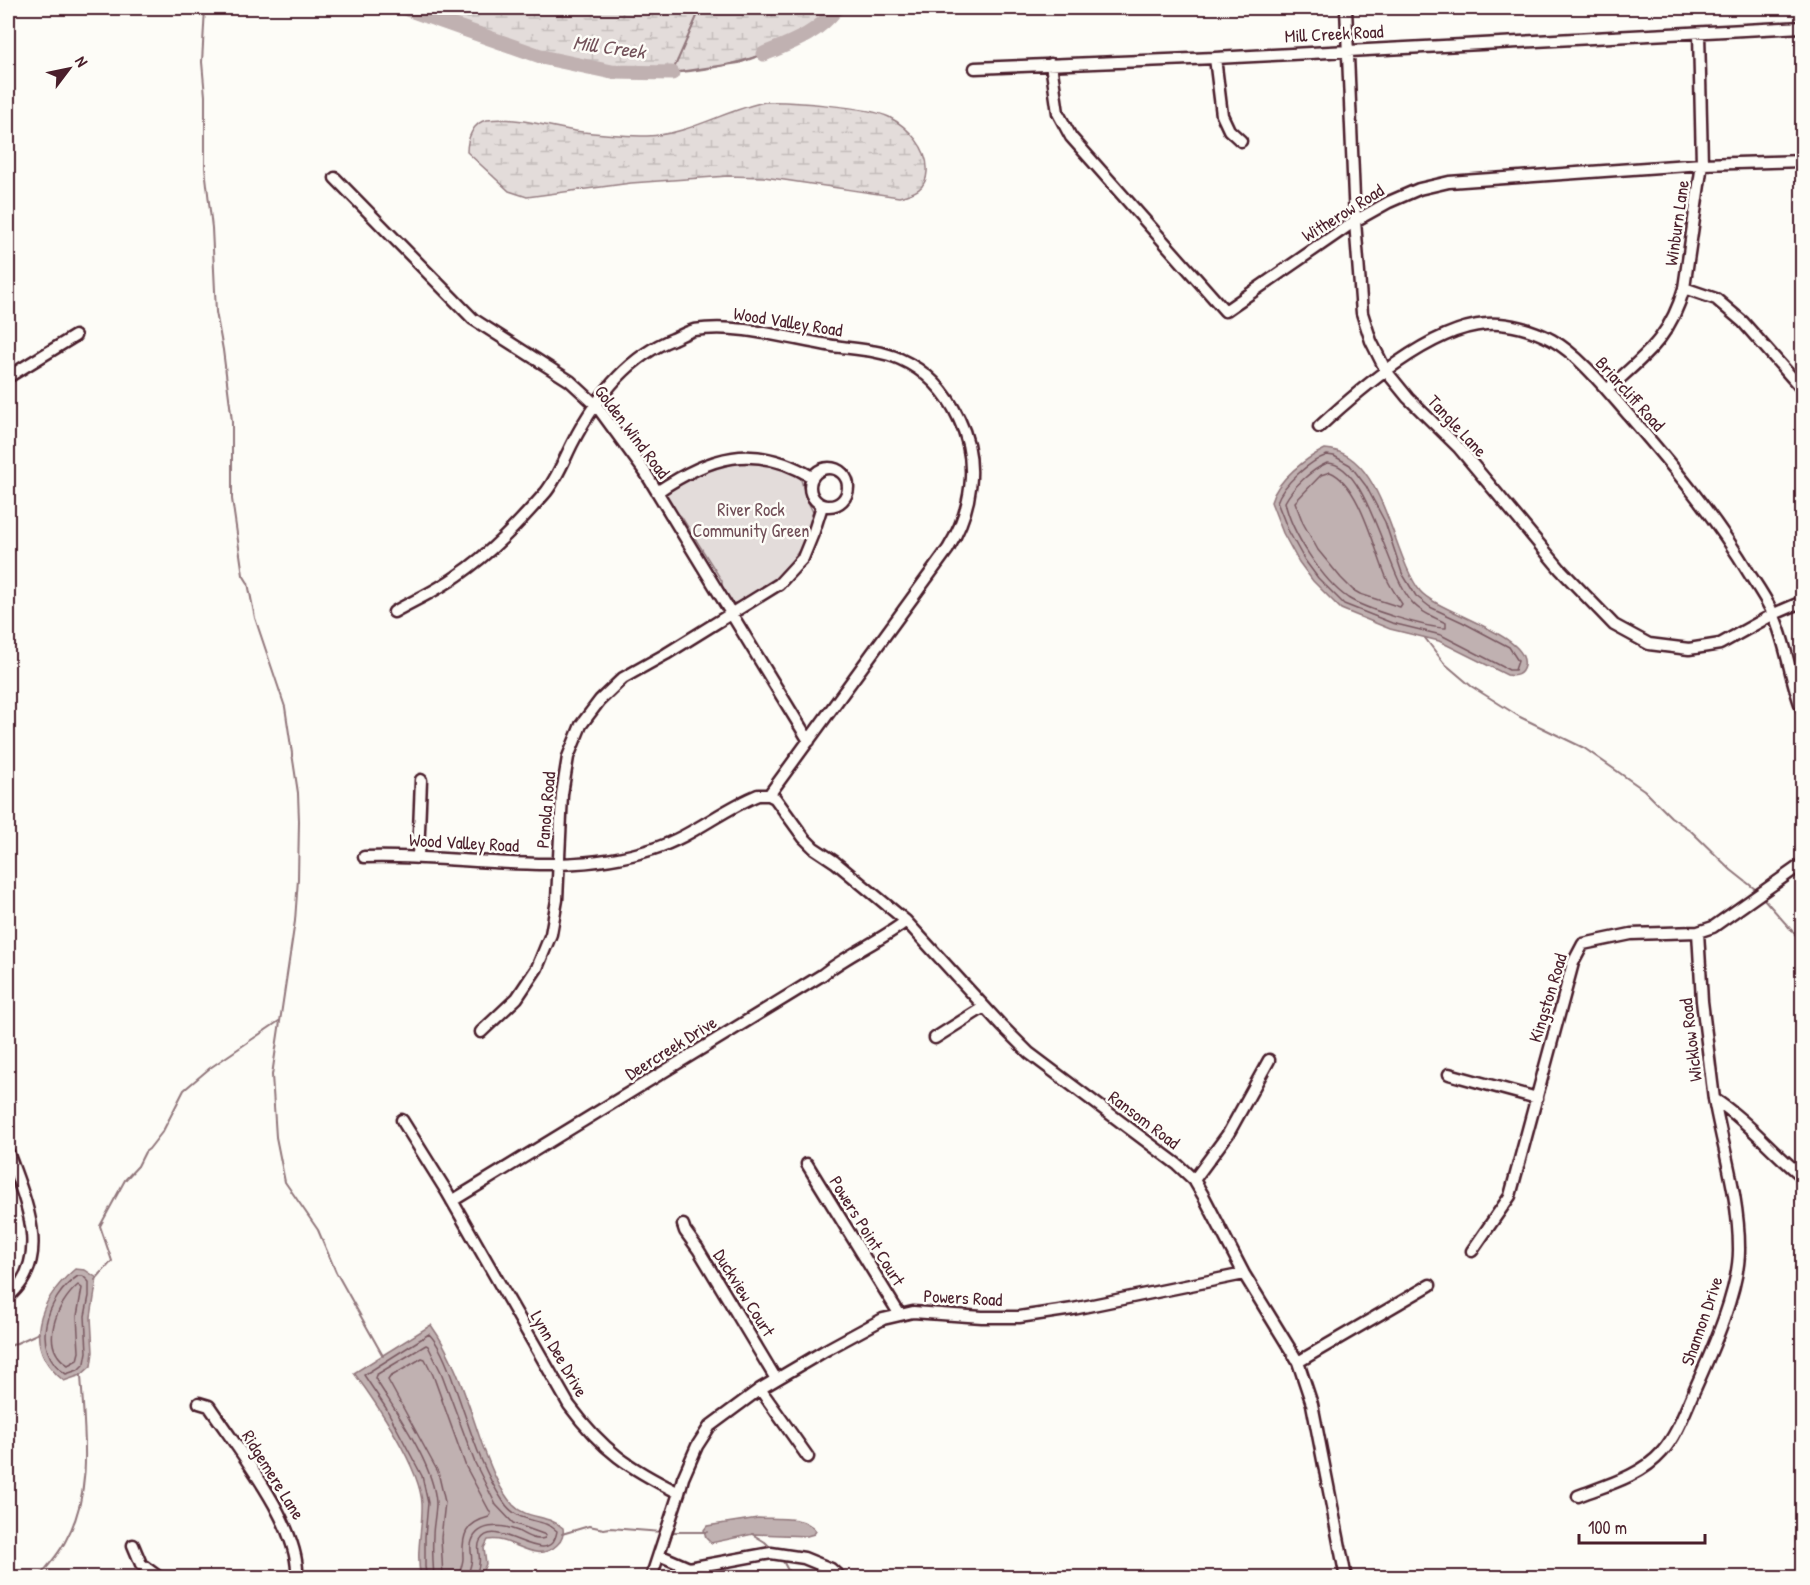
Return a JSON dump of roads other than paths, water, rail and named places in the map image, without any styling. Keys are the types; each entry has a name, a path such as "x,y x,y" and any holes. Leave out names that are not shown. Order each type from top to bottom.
{"street":[{"name":"Tangle Lane","path":"1346,8 1355,221 1362,313 1371,341 1386,371 1408,398 1459,448 1560,569 1614,625 1649,644 1689,649 1720,644 1774,614 1803,602"},
{"name":"Mill Creek Road","path":"975,68 1215,58 1803,27"},
{"name":"Winburn Lane","path":"1607,390 1664,334 1678,307 1684,288 1702,164 1699,33"},
{"path":"1215,58 1222,115 1228,130 1241,141"},
{"name":"Witherow Road","path":"1052,63 1058,113 1071,137 1225,311 1355,221 1419,189 1449,182 1702,164 1803,161"},
{"name":"Golden Wind Road","path":"335,178 472,319 570,381 596,405 627,446 657,492 809,741"},
{"path":"1684,288 1716,300 1734,314 1803,389"},
{"name":"Briarcliff Road","path":"1319,427 1342,405 1386,371 1428,344 1452,332 1470,326 1497,324 1526,330 1552,339 1607,390 1685,480 1733,546 1774,614 1803,709"},
{"name":"Wood Valley Road","path":"394,612 456,578 507,535 548,490 596,405 628,366 656,346 692,331 733,328 900,358 927,376 945,395 962,424 972,469 966,507 959,531 809,741"},
{"path":"8,377 75,336"},
{"path":"657,492 701,466 722,459 749,457 766,459 791,465 812,477"},
{"path":"830,468 842,473 847,480 847,494 843,501 835,506 822,506 815,501 810,494 809,486 812,477 822,469 830,468"},
{"name":"Panola Road","path":"481,1032 517,998 537,968 551,934 557,900 562,794 568,757 581,725 600,700 623,678 779,584 802,558 822,506"},
{"path":"767,794 809,741"},
{"path":"418,856 421,780"},
{"name":"Wood Valley Road","path":"363,857 418,856 558,865 598,861 652,850 684,837 748,799 767,794"},
{"name":"Ransom Road","path":"767,794 783,807 804,838 814,848 835,862 906,921 1029,1053 1178,1165 1194,1180 1244,1274 1298,1362 1312,1404 1346,1578"},
{"name":"Kingston Road","path":"1472,1251 1510,1196 1573,963 1583,944 1631,934 1698,932 1713,927 1803,864"},
{"name":"Deercreek Drive","path":"452,1201 822,975 842,959 874,943 906,921"},
{"name":"Wicklow Road","path":"1698,932 1702,1001 1714,1099 1737,1115 1780,1159 1803,1176"},
{"path":"935,1038 984,1007"},
{"path":"1194,1180 1228,1134 1269,1060"},
{"path":"1449,1074 1537,1098"},
{"name":"Shannon Drive","path":"1578,1496 1623,1480 1662,1452 1679,1427 1720,1327 1732,1290 1740,1251 1738,1213 1714,1099"},
{"name":"Lynn Dee Drive","path":"402,1120 452,1201 569,1406 588,1431 610,1452 629,1466 679,1493"},
{"path":"8,1152 31,1222 33,1240 23,1277 8,1297"},
{"name":"Powers Point Court","path":"807,1164 900,1315"},
{"name":"Duckview Court","path":"683,1225 776,1379"},
{"name":"Powers Road","path":"679,1493 682,1478 692,1455 710,1426 776,1379 883,1319 913,1312 1019,1317 1074,1309 1244,1274"},
{"path":"1298,1362 1430,1285"},
{"path":"760,1389 808,1457"},
{"name":"Ridgemere Lane","path":"199,1403 209,1406 276,1507 290,1534 297,1578"},
{"path":"651,1578 679,1493"},
{"path":"133,1545 141,1564 160,1578"},
{"path":"659,1555 689,1568 771,1553 804,1558 831,1569 841,1578"}],"water":[{"path":"1325,449 1345,454 1361,467 1384,507 1401,554 1420,591 1444,607 1499,634 1513,644 1522,655 1524,666 1520,673 1507,675 1439,641 1390,629 1341,609 1313,581 1299,562 1283,533 1271,502 1279,486 1293,471"},
{"path":"75,1269 85,1270 97,1278 91,1317 93,1352 91,1366 81,1375 64,1381 51,1368 42,1354 39,1339 40,1324 44,1309 52,1295"},
{"path":"431,1325 448,1353 488,1460 503,1491 513,1505 524,1513 551,1521 563,1528 559,1543 549,1551 532,1551 506,1542 488,1540 484,1548 486,1564 480,1577 421,1577 419,1568 422,1513 420,1489 406,1455 354,1373"},
{"path":"758,1518 797,1520 805,1522 816,1531 807,1536 753,1534 711,1543 706,1538 704,1530 707,1526"}],"waterway":[{"path":"205,8 202,62 205,96 205,168 212,228 216,312 232,421 232,499 243,575 248,583 255,618 285,707 298,793 298,879 295,921 272,1075 276,1137 285,1182 318,1230 336,1272 383,1356"},
{"name":"Mill Creek","path":"404,8 546,58 612,72 672,73"},
{"name":"Mill Creek","path":"764,54 813,31 837,8"},
{"path":"672,73 698,14"},
{"name":"Mill Creek","path":"672,73 739,63 764,54"},
{"path":"1425,638 1444,663 1471,686 1520,717 1584,748 1644,790 1671,817 1690,830 1731,870 1755,889"},
{"path":"1764,899 1802,942"},
{"path":"95,1280 112,1261 100,1226 125,1180 163,1131 184,1090 210,1068 279,1021"},
{"path":"8,1347 39,1333"},
{"path":"38,1578 63,1545 75,1521 81,1501 85,1459 81,1375"},
{"path":"562,1534 589,1526 662,1532"},
{"path":"671,1532 707,1532"},
{"path":"752,1534 771,1548"},
{"path":"782,1559 792,1578"}],"park label":[{"name":"River Rock Community Green","path":"751,520"}]}
